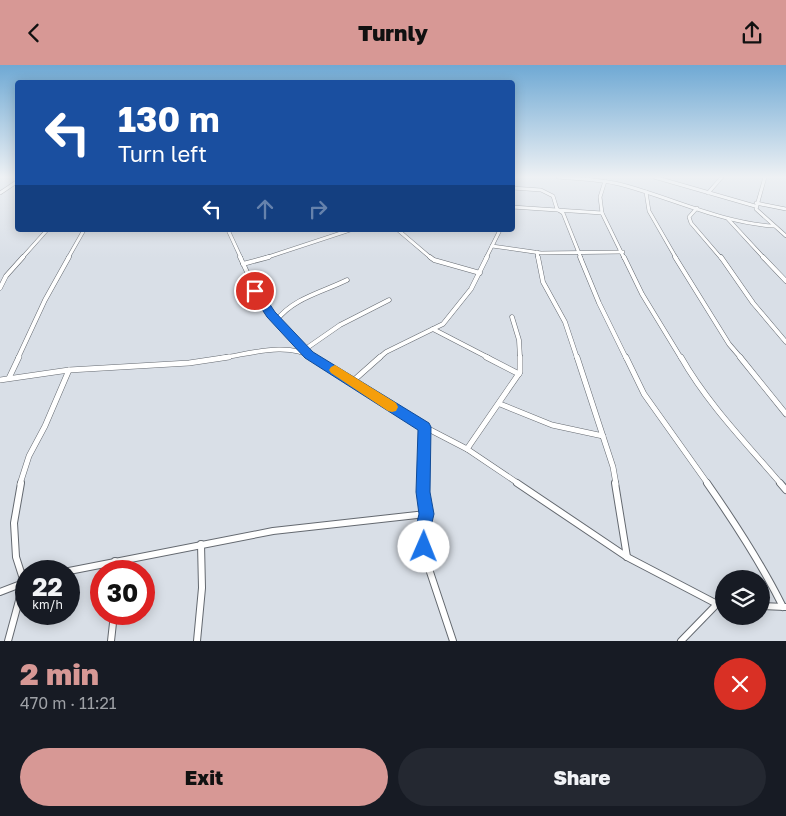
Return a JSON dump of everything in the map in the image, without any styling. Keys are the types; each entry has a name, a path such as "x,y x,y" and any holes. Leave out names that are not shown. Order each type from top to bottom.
{"street":[{"path":"557,204 557,209"},
{"path":"601,204 602,213 642,294 663,325 688,370 742,439 786,490"},
{"path":"648,204 649,211 728,344 786,414"},
{"path":"683,204 755,225 774,226"},
{"path":"752,204 786,209"},
{"path":"756,205 759,212 786,236"},
{"path":"515,207 602,213"},
{"path":"696,208 689,217 691,223 718,253 734,279 786,342"},
{"path":"557,209 563,213 599,303 644,393 735,522 785,607"},
{"path":"727,218 786,281"},
{"path":"0,288 6,276 45,232"},
{"path":"9,378 45,300 83,232"},
{"path":"229,232 261,302 276,321 309,355 424,427 467,449 627,557 715,601"},
{"path":"242,264 344,232"},
{"path":"400,232 434,260 480,273"},
{"path":"353,381 386,352 443,324 464,300 480,273 499,232"},
{"path":"492,246 537,252 622,252"},
{"path":"537,252 543,282 565,322 613,467 623,521 627,557"},
{"path":"276,321 281,313 307,297 347,280"},
{"path":"304,350 340,325 389,300"},
{"path":"467,449 500,404 521,369 519,339 512,317"},
{"path":"433,329 519,374"},
{"path":"0,380 69,370 189,363 281,349 309,355"},
{"path":"17,560 14,523 21,481 30,456 69,370"},
{"path":"500,404 552,425 603,436"},
{"path":"424,427 423,492 426,514 423,531 424,547 453,641"},
{"path":"120,560 273,531 426,514"},
{"path":"197,641 202,588 201,545"},
{"path":"0,592 15,586"},
{"path":"770,606 785,607"},
{"path":"681,641 715,609"},
{"path":"8,641 15,617"},
{"path":"111,641 113,625"}],"slow traffic":[{"path":"335,370 392,407"}],"route":[{"path":"255,291 271,315 309,355 424,427 423,492 426,514 423,531 425,538 424,547"}]}
